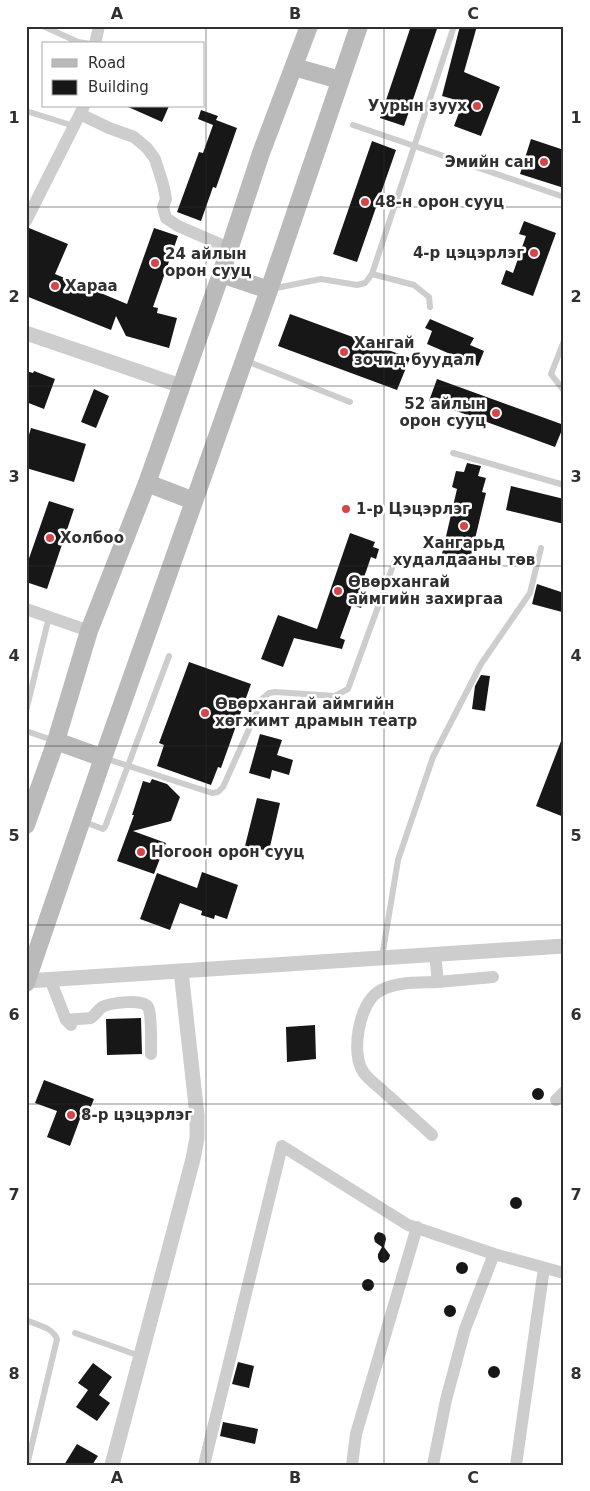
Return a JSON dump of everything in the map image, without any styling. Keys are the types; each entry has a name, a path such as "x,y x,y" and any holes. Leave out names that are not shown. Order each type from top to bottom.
{"main road":[{"path":"26,825 56,741 89,631 147,483 221,274 261,153 309,26"},
{"path":"27,982 103,758 269,290 359,26"},
{"path":"294,67 340,80"},
{"path":"221,274 269,290"},
{"path":"147,483 194,501"},
{"path":"56,741 103,758"}],"street":[{"path":"95,42 99,26"},
{"path":"26,221 82,110 109,128 134,137 147,148 155,159 163,184 166,199 162,207 166,218 178,226 229,248"},
{"path":"26,333 181,386"},
{"path":"26,609 89,631"},
{"path":"27,982 564,946"},
{"path":"435,954 438,982"},
{"path":"112,1465 191,1169 197,1138 197,1115 181,971"},
{"path":"432,1135 363,1072 358,1056 357,1041 358,1029 368,1003 379,991 400,985 493,977"},
{"path":"50,979 68,1023 91,1018 99,1010 107,1006 143,1002 147,1005 150,1012 151,1054"},
{"path":"204,1465 282,1146 408,1225 494,1254 564,1273"},
{"path":"352,1465 356,1434 417,1227"},
{"path":"432,1465 446,1400 465,1329 494,1254"},
{"path":"516,1465 544,1268"}],"lane":[{"path":"43,26 78,42"},
{"path":"269,290 321,279 357,285 365,283 372,274 454,26"},
{"path":"26,111 74,126"},
{"path":"353,125 564,197"},
{"path":"372,274 414,285 429,297 430,307"},
{"path":"564,341 551,374 564,391"},
{"path":"244,359 350,402"},
{"path":"453,454 564,485"},
{"path":"382,958 398,860 433,757 481,664 530,593 541,548"},
{"path":"103,758 212,793 218,792 223,787 263,698 269,693 335,696 348,689 394,563"},
{"path":"26,711 49,617"},
{"path":"82,821 103,829 105,827 169,656"},
{"path":"26,731 56,741"},
{"path":"26,1320 50,1330 56,1339 27,1465"},
{"path":"75,1333 141,1356"}],"building":[{"path":"411,26 438,26 404,126 380,118"},
{"path":"460,26 477,26 464,72 500,87 481,136 454,126 463,102 442,96"},
{"path":"130,108 168,108 162,122"},
{"path":"201,110 218,116 216,120 237,128 216,188 213,187 201,221 177,212 199,152 203,153 213,125 198,119"},
{"name":"Эмийн сан","path":"531,139 564,150 564,188 520,174"},
{"name":"48-н орон сууц","path":"372,141 396,150 357,262 333,254"},
{"name":"4-р цэцэрлэг","path":"524,221 556,233 533,296 501,284 506,270 513,273 526,236 519,234"},
{"path":"29,228 68,244 55,274 127,304 154,228 178,236 153,307 158,308 157,313 177,318 169,348 126,336 116,316 111,330 26,296 26,229"},
{"name":"Хангай зочид буудал","path":"290,314 410,358 397,390 278,346"},
{"path":"430,319 474,338 470,345 484,351 478,366 427,344 432,331 425,328"},
{"path":"26,371 33,373 34,371 55,379 44,409 26,402"},
{"name":"52 айлын орон сууц","path":"437,379 564,425 555,447 429,401"},
{"path":"94,389 109,396 96,428 81,422"},
{"path":"31,428 86,444 74,482 26,468 26,445"},
{"name":"Хангарьд худалдааны төв","path":"467,463 481,466 478,476 486,478 482,492 486,493 469,564 441,558 457,489 452,487 456,471 464,472"},
{"path":"511,486 564,499 564,524 506,510"},
{"name":"Холбоо","path":"49,501 74,509 47,589 26,582 26,567"},
{"name":"Өвөрхангай аймгийн захиргаа","path":"350,533 375,542 373,547 379,549 376,559 371,557 360,589 367,592 361,608 352,605 340,638 345,640 342,649 294,638 283,667 261,659 278,615 317,629"},
{"path":"537,584 564,593 562,612 532,604"},
{"name":"Өвөрхангай аймгийн хөгжимт драмын театр","path":"189,662 251,684 221,768 218,767 211,785 157,766 164,745 159,743"},
{"path":"481,675 490,676 485,711 472,709 475,686"},
{"path":"260,734 282,740 277,755 293,760 289,775 272,770 270,779 249,773"},
{"path":"564,736 564,817 536,806"},
{"path":"152,779 167,784 180,797 171,821 133,831 166,843 154,874 117,861 134,815 132,815 143,781 150,783"},
{"path":"257,798 280,803 269,851 245,846"},
{"path":"202,872 238,885 227,919 215,915 214,919 201,915 202,911 180,903 170,930 140,919 157,873 197,888"},
{"path":"141,1018 142,1054 107,1055 106,1019"},
{"path":"315,1025 316,1059 287,1062 286,1027"},
{"name":"8-р цэцэрлэг","path":"44,1080 94,1099 85,1121 80,1119 70,1146 47,1137 57,1111 35,1103"},
{"path":"536,1088 540,1088 544,1094 540,1100 536,1100 532,1096 532,1092"},
{"path":"514,1197 518,1197 522,1203 518,1209 514,1209 510,1205 510,1201"},
{"path":"378,1232 385,1235 384,1247 390,1255 389,1259 384,1263 380,1262 378,1258 382,1247 375,1242 374,1238"},
{"path":"460,1262 464,1262 468,1268 464,1274 460,1274 456,1270 456,1266"},
{"path":"366,1279 370,1279 374,1285 370,1291 366,1291 362,1287 362,1283"},
{"path":"448,1305 452,1305 456,1311 452,1317 448,1317 444,1313 444,1309"},
{"path":"238,1362 254,1366 249,1388 232,1384"},
{"path":"93,1363 112,1377 99,1395 110,1403 97,1421 76,1407 88,1390 78,1383"},
{"path":"492,1366 496,1366 500,1372 496,1378 492,1378 488,1374 488,1370"},
{"path":"223,1422 258,1429 255,1444 220,1436"},
{"path":"77,1444 98,1456 92,1465 64,1465"}],"place":[{"name":"Уурын зуух","path":"477,106"},
{"name":"Эмийн сан","path":"544,162"},
{"name":"48-н орон сууц","path":"365,202"},
{"name":"4-р цэцэрлэг","path":"534,253"},
{"name":"24 айлын орон сууц","path":"155,263"},
{"name":"Хараа","path":"55,286"},
{"name":"Хангай зочид буудал","path":"344,352"},
{"name":"52 айлын орон сууц","path":"496,413"},
{"name":"1-р Цэцэрлэг","path":"346,509"},
{"name":"Хангарьд худалдааны төв","path":"464,526"},
{"name":"Холбоо","path":"50,538"},
{"name":"Өвөрхангай аймгийн захиргаа","path":"338,591"},
{"name":"Өвөрхангай аймгийн хөгжимт драмын театр","path":"205,713"},
{"name":"Ногоон орон сууц","path":"141,852"},
{"name":"8-р цэцэрлэг","path":"71,1115"}]}
